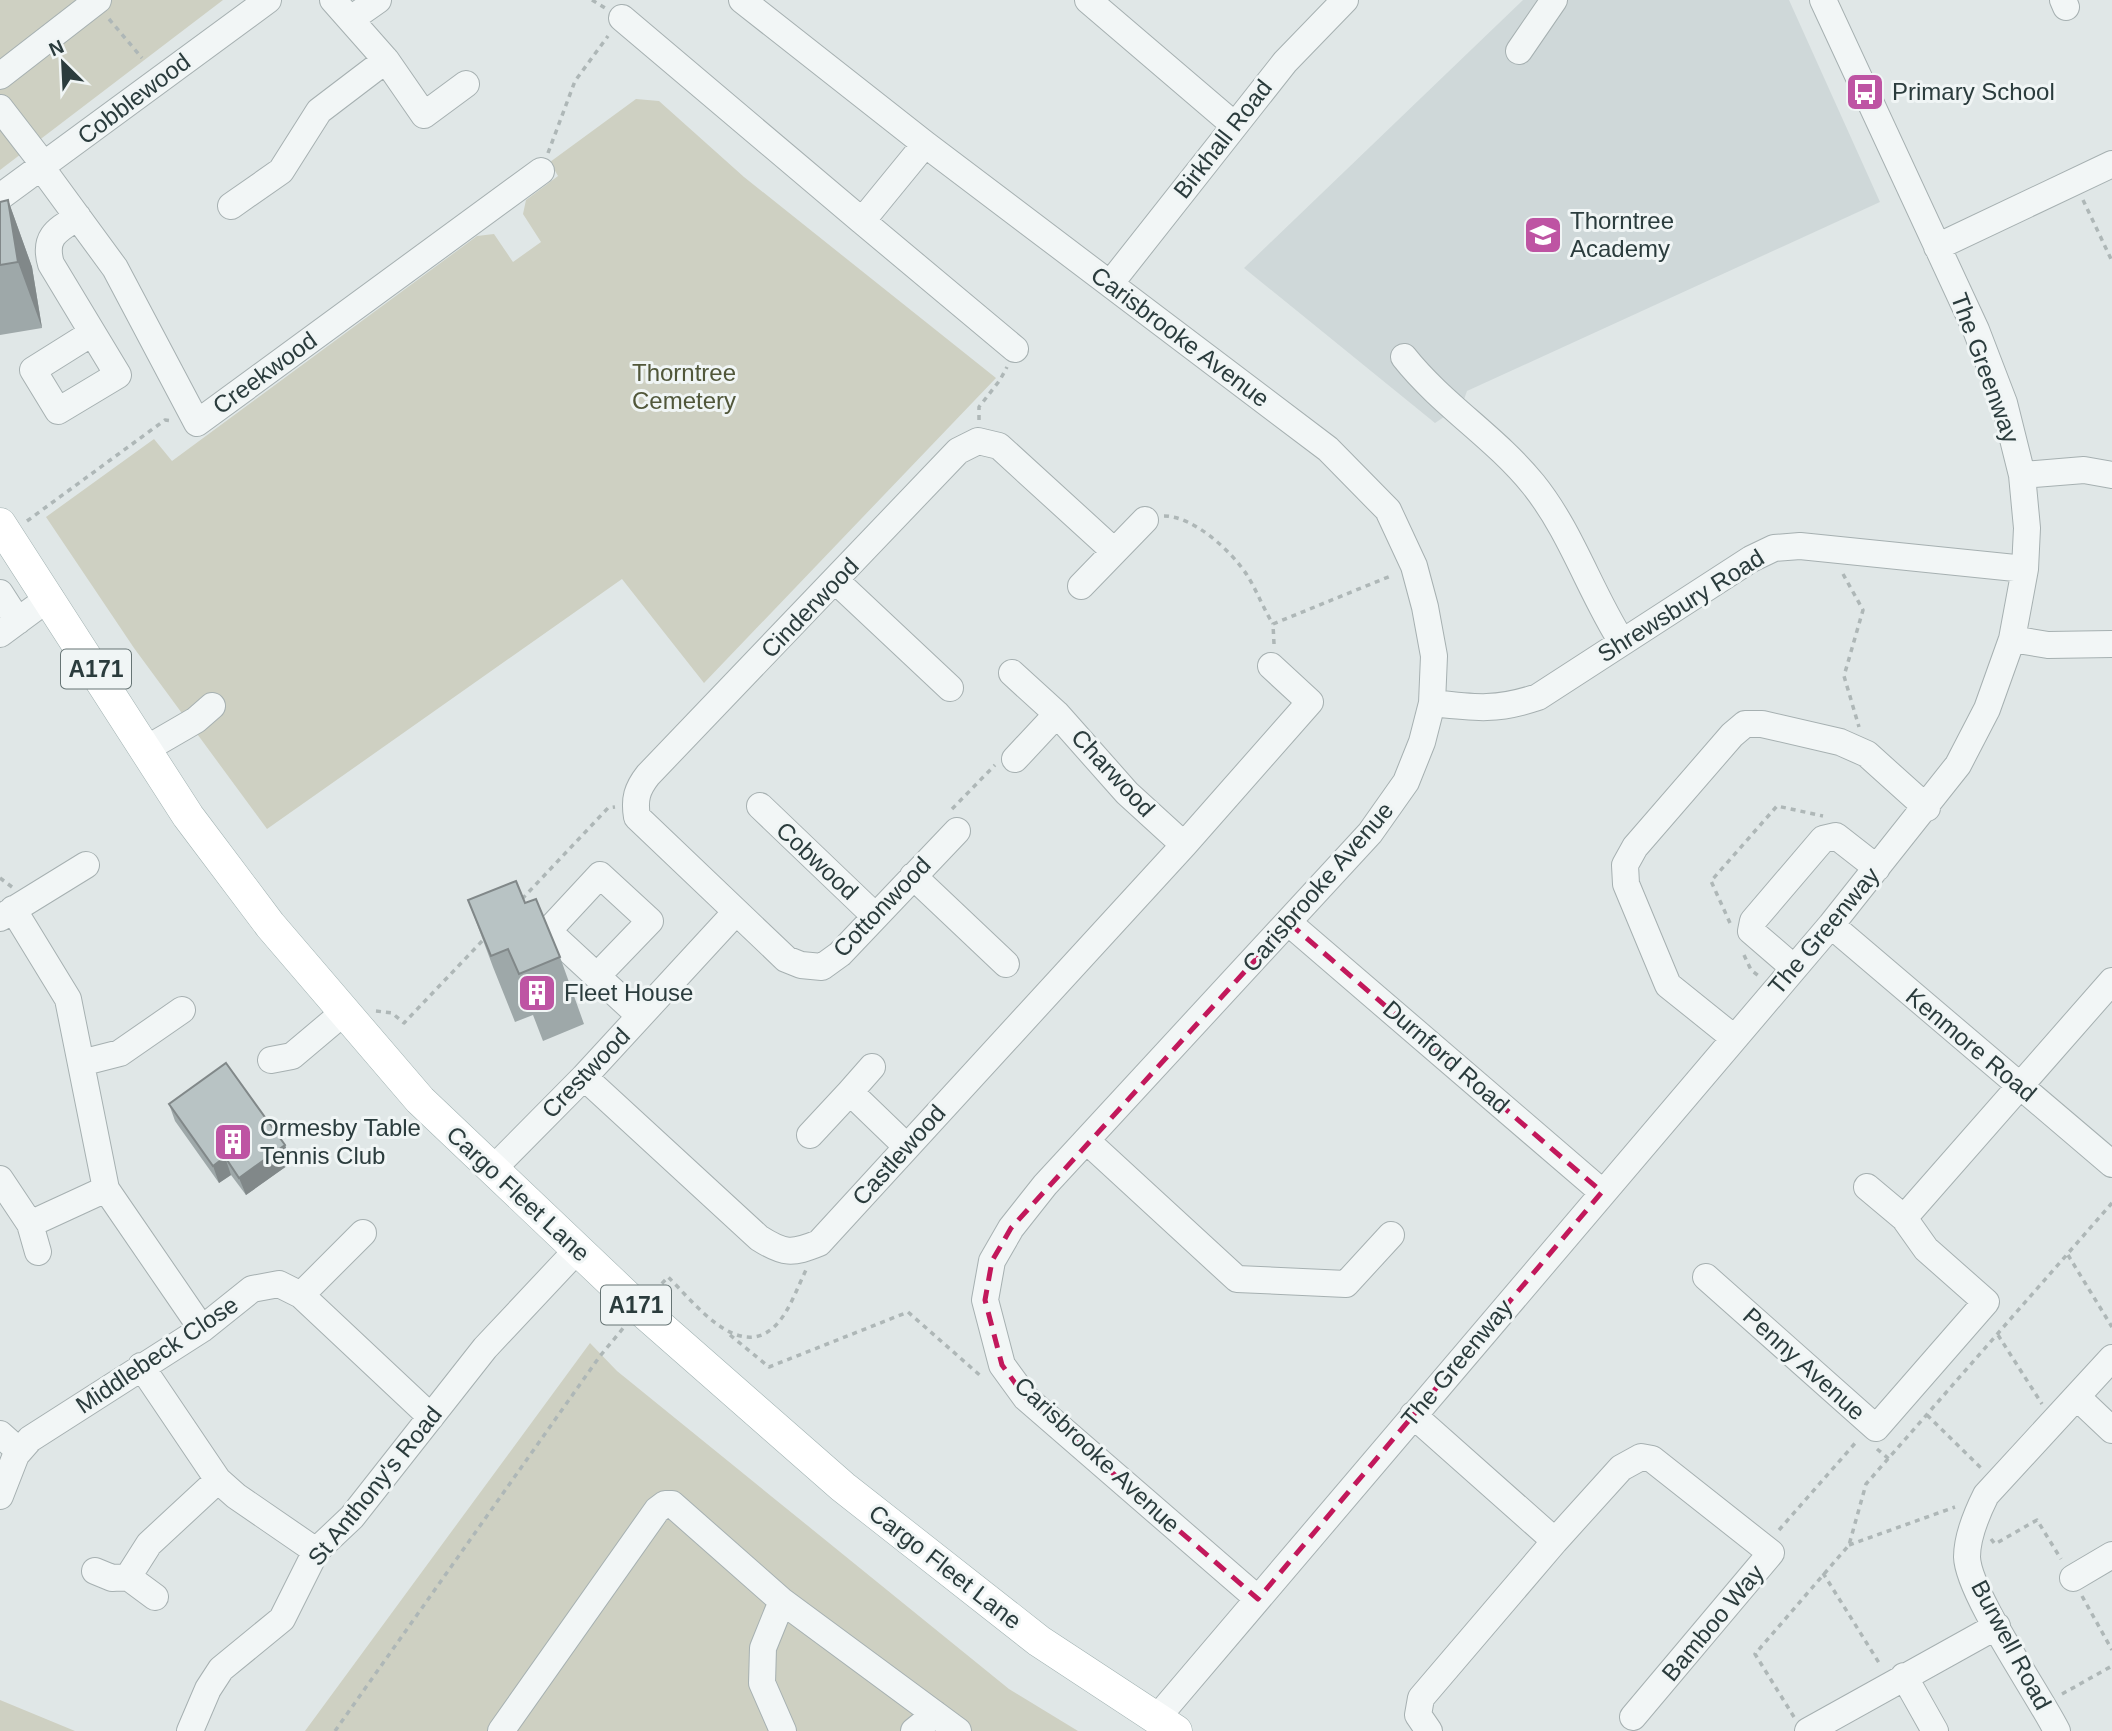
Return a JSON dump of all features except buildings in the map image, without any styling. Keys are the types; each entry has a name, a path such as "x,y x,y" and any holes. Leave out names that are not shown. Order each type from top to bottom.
{"main road":[{"name":"Cargo Fleet Lane","path":"4,530 50,597 188,816 270,925 420,1100 639,1308 843,1487 1039,1641 1166,1725"}],"street":[{"name":"Cobblewood","path":"0,197 268,0"},
{"path":"333,0 386,60 424,115 466,84"},
{"path":"351,19 378,0"},
{"name":"Carisbrooke Avenue","path":"742,0 925,144 1328,449 1388,510 1414,566 1426,607 1434,656 1432,703 1422,742 1406,782 1370,832 1289,923 1088,1142 1045,1185 1011,1228 992,1261 985,1300 1002,1366 1027,1398 1258,1599"},
{"path":"1088,0 1233,124"},
{"name":"Birkhall Road","path":"1110,284 1233,124 1285,62 1345,0"},
{"path":"1519,51 1554,0"},
{"name":"The Greenway","path":"1166,1725 1258,1599 1831,925 1927,808 1958,765 1987,709 2011,639 2025,569 2027,528 2022,475 2004,403 1976,330 1823,0"},
{"path":"0,76 97,2"},
{"path":"622,18 1015,349"},
{"path":"231,206 281,171 319,111 386,60"},
{"name":"Creekwood","path":"0,108 128,290 197,423 541,171"},
{"path":"862,221 925,144"},
{"path":"1937,247 2112,164"},
{"path":"78,216 55,231 48,240 47,252 51,264 92,333"},
{"path":"1404,357 1424,383 1533,485 1561,528 1622,642"},
{"name":"Cinderwood","path":"634,803 638,788 648,775 958,451 978,441 999,446"},
{"path":"999,446 1114,551"},
{"path":"2022,475 2084,470 2112,475"},
{"path":"1081,586 1145,520"},
{"name":"Shrewsbury Road","path":"1432,703 1483,709 1507,708 1538,697 1763,553 1787,547 1828,548 2025,569"},
{"path":"836,581 950,688"},
{"path":"0,593 9,628 50,597"},
{"path":"2011,639 2048,645 2112,644"},
{"name":"Castlewood","path":"819,1243 1184,845 1310,702 1270,666"},
{"path":"1012,673 1057,714"},
{"path":"146,748 196,720 212,706"},
{"name":"Charwood","path":"1016,759 1057,714 1127,793 1184,845"},
{"path":"1734,1038 1668,985 1626,884 1625,864 1652,827 1731,735 1745,724 1762,724 1840,742 1867,754 1927,808"},
{"path":"634,803 638,817 735,913"},
{"name":"Cobwood","path":"760,806 875,916"},
{"name":"Cottonwood","path":"735,913 786,959 801,965 822,967 840,954 957,831"},
{"path":"1794,968 1752,931 1753,920 1823,839 1836,836 1877,868"},
{"path":"86,864 9,906 63,988 106,1189 202,1329"},
{"path":"913,876 1006,964"},
{"name":"Crestwood","path":"492,1170 584,1077 735,913"},
{"name":"Durnford Road","path":"1289,923 1602,1192"},
{"name":"Kenmore Road","path":"1831,925 2112,1164"},
{"path":"597,976 640,1016"},
{"path":"1904,1218 2112,981"},
{"path":"81,1063 120,1053 182,1010"},
{"path":"271,1060 292,1056 343,1013"},
{"path":"810,1135 872,1067"},
{"path":"584,1077 759,1238 778,1250 798,1252 819,1243"},
{"path":"850,1092 906,1146"},
{"path":"1088,1142 1237,1279 1346,1284 1391,1235"},
{"path":"0,1179 30,1224 38,1252"},
{"name":"Penny Avenue","path":"1706,1277 1876,1428 1986,1302 1926,1249 1904,1218 1867,1187"},
{"path":"30,1224 106,1189"},
{"path":"301,1295 363,1233"},
{"name":"St Anthony's Road","path":"190,1731 208,1689 221,1669 282,1619 316,1551 352,1517 485,1348 577,1250"},
{"name":"Middlebeck Close","path":"0,1496 10,1442 30,1439 202,1329 252,1289 265,1284 279,1284 301,1295 431,1418"},
{"name":"Burwell Road","path":"2057,1731 1979,1596 1967,1558 1975,1518 1996,1482 2112,1359"},
{"path":"141,1366 218,1480 236,1496 316,1551"},
{"path":"2077,1397 2112,1430"},
{"path":"1413,1415 1555,1541"},
{"name":"Bamboo Way","path":"1429,1731 1418,1715 1421,1698 1621,1468 1641,1457 1652,1459 1771,1553 1633,1717"},
{"path":"128,1577 149,1544 218,1480"},
{"path":"501,1731 657,1510 665,1504 672,1504 782,1601 958,1731"},
{"path":"2073,1578 2112,1555"},
{"path":"95,1571 112,1578 128,1577 155,1597"},
{"path":"782,1601 763,1648 762,1683 783,1731"},
{"path":"1802,1726 1898,1680 1997,1626"},
{"path":"1898,1680 1935,1731"},
{"path":"914,1731 935,1714"}],"path":[{"path":"541,171 575,81 622,18 592,0"},
{"path":"97,2 142,58"},
{"path":"2075,182 2112,261"},
{"path":"999,446 979,427 979,407 1000,380 1015,349"},
{"path":"4,530 165,421 197,423"},
{"path":"1145,520 1168,516 1192,525 1214,541 1246,573 1273,624 1274,647 1270,666"},
{"path":"1828,548 1863,610 1844,676 1867,754"},
{"path":"1273,624 1414,566"},
{"path":"957,831 951,810 1002,758 1016,759"},
{"path":"515,906 608,808 634,803"},
{"path":"0,878 10,883 9,906"},
{"path":"343,1013 392,1013 404,1023 488,935"},
{"path":"1849,1545 1866,1484 2112,1203"},
{"path":"728,1334 753,1338 773,1328 783,1316 819,1243"},
{"path":"2068,1255 2112,1326"},
{"path":"335,1731 600,1356 668,1277 728,1334 769,1367 908,1312 985,1380 1002,1366"},
{"path":"1997,1335 2045,1408 2077,1397"},
{"path":"1927,1415 1996,1482"},
{"path":"1764,1548 1872,1424"},
{"path":"1802,1726 1755,1654 1849,1545 1956,1506 1975,1518 1995,1544 2037,1520 2073,1578 2112,1650"},
{"path":"1823,1573 1898,1680"},
{"path":"2058,1696 2112,1666"}],"highlighted area":[{"path":"1289,923 1602,1192 1258,1599 1026,1398 1002,1365 991,1332 985,1300 992,1261 1011,1228"}],"shaded area":[{"name":"Thorntree Academy","path":"1523,0 1789,0 1880,202 1467,391 1462,405 1435,423 1244,268"}],"green space":[{"path":"0,0 223,0 0,170"},
{"name":"Thorntree Cemetery","path":"636,99 659,101 744,177 996,378 704,683 622,579 267,829 134,648 46,517 154,439 172,461 477,236 494,234 513,262 541,242 523,214 526,200 558,176 550,162"},
{"path":"590,1343 617,1371 1009,1689 1078,1731 305,1731"},
{"path":"0,1700 75,1731 0,1731"}],"place":[{"name":"Primary School","path":"1865,92"},
{"name":"Thorntree Academy","path":"1543,235"},
{"name":"Fleet House","path":"537,993"},
{"name":"Ormesby Table Tennis Club","path":"233,1142"}]}
